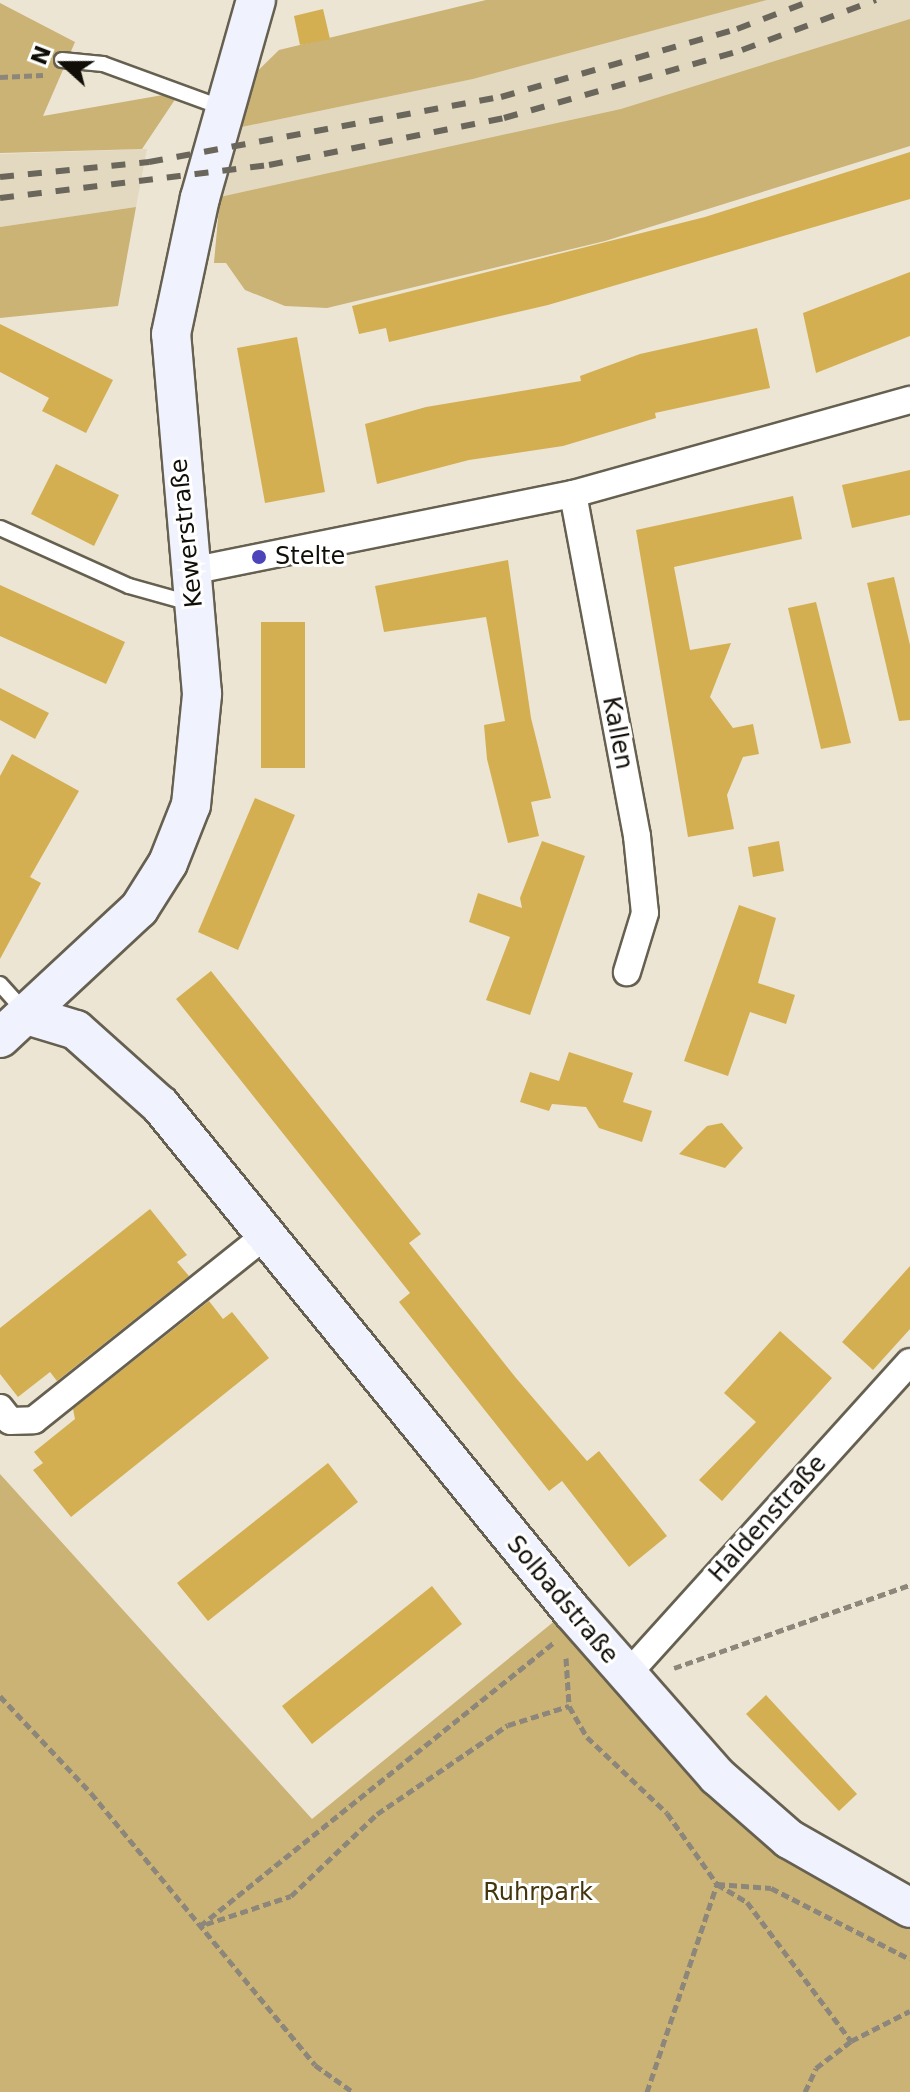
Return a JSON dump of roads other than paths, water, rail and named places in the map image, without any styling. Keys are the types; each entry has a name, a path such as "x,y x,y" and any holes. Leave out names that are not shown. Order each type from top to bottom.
{"street":[{"name":"Kewerstraße","path":"14,1026 120,933 157,884 184,832 202,732 171,334 224,108 256,0"},
{"path":"193,588 573,494 910,400"},
{"name":"Kallen","path":"573,494 637,836 645,913 627,972"},
{"name":"Solbadstraße","path":"14,1026 76,1030 130,1076 267,1234 629,1679 758,1814 822,1862 910,1908"},
{"path":"0,1408 10,1421 34,1420 267,1234"},
{"name":"Haldenstraße","path":"629,1679 910,1362"}],"lane":[{"path":"62,60 103,64 224,108"},
{"path":"0,528 129,586 193,588"},
{"path":"0,984 14,1026"}],"railway":[{"path":"0,177 149,162 501,97 737,29 813,0"},
{"path":"0,198 269,165 504,118 742,50 876,0"}],"place":[{"name":"Stelte","path":"259,557"}],"park label":[{"name":"Ruhrpark","path":"538,1893"}]}
